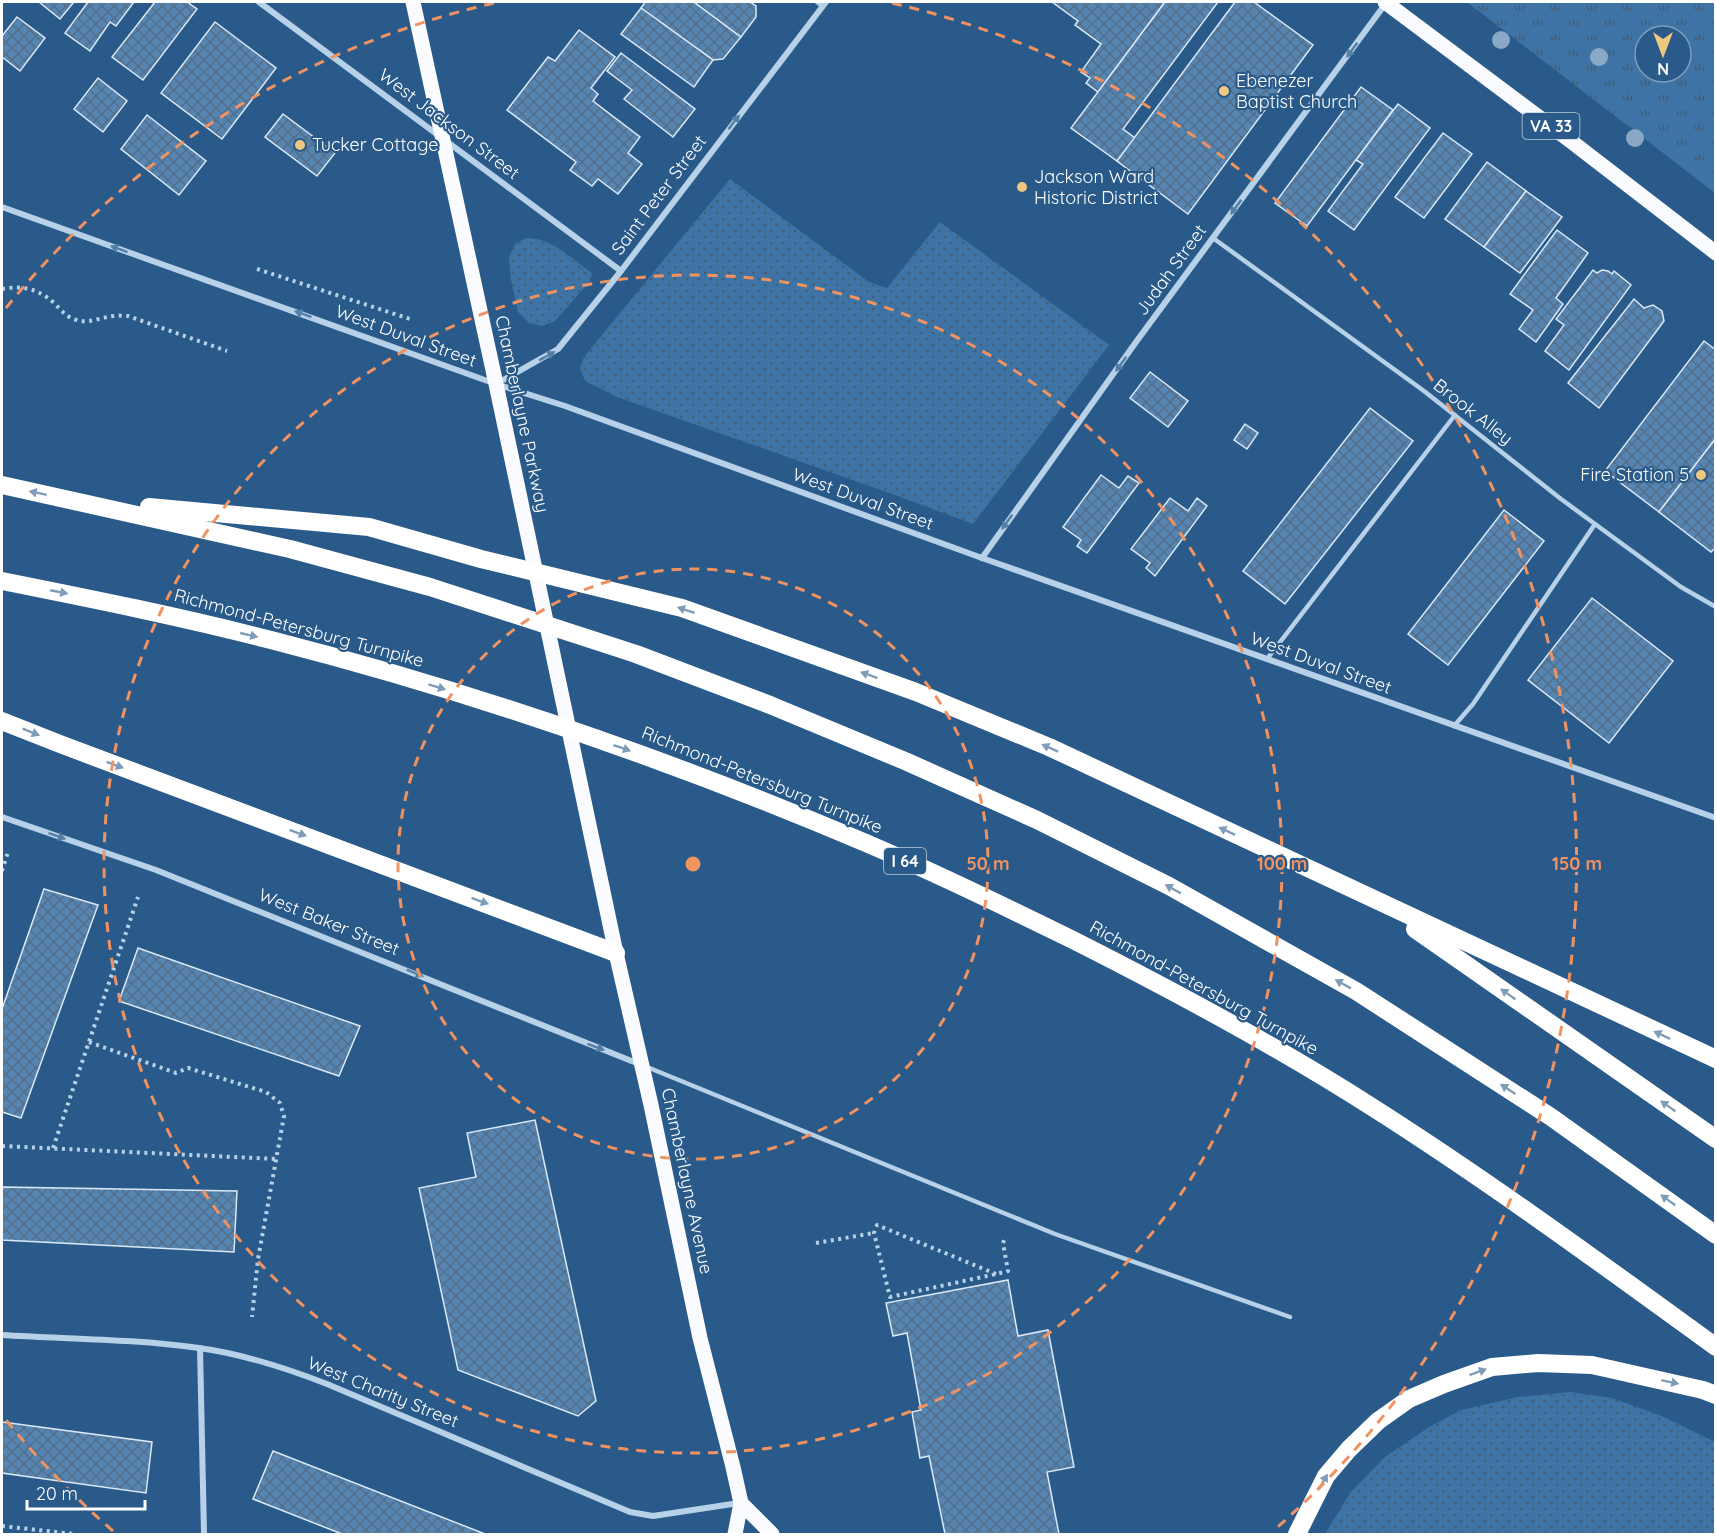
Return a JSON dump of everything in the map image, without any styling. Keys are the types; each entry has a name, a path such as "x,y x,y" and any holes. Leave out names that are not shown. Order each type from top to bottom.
{"highway":[{"path":"2,485 290,549 430,587 636,654 770,705 904,761 1027,816 1169,886 1356,991 1551,1117 1716,1234"},
{"path":"75,500 369,527 481,559 682,608 916,692 1049,747 1716,1059"},
{"name":"Richmond-Petersburg Turnpike","path":"2,581 136,608 273,640 449,690 664,763 867,843 1123,965 1248,1033 1350,1094 1551,1227 1716,1347"},
{"path":"2,721 616,954"},
{"path":"1374,901 1716,1139"},
{"path":"1297,1534 1326,1476 1349,1449 1378,1421 1409,1399 1492,1367 1538,1363 1592,1365 1703,1390 1716,1395"}],"main road":[{"name":"Chamberlayne Parkway","path":"413,2 591,836"},
{"name":"VA 33","path":"1385,2 1716,253"},
{"name":"Chamberlayne Avenue","path":"591,836 700,1338 741,1503 735,1534"},
{"path":"741,1503 772,1534"}],"street":[{"name":"West Jackson Street","path":"259,2 621,271"},
{"name":"Judah Street","path":"982,558 1385,2"},
{"name":"Saint Peter Street","path":"496,384 558,350 621,271 822,3"},
{"name":"West Duval Street","path":"2,207 1716,818"},
{"name":"West Baker Street","path":"2,817 156,870 641,1065"},
{"name":"West Charity Street","path":"2,1335 145,1342 200,1348 282,1367 630,1512 653,1516 741,1503"},
{"path":"200,1348 204,1534"}],"lane":[{"name":"Brook Alley","path":"1213,238 1424,391 1561,499 1681,587 1716,606"},
{"path":"1267,659 1455,415"},
{"path":"1454,726 1473,704 1595,524"},
{"path":"641,1065 1055,1234 1290,1317"}],"path":[{"path":"257,269 413,320"},
{"path":"2,289 21,287 36,290 51,300 68,317 80,321 93,321 114,315 128,316 227,351"},
{"path":"2,871 8,852"},
{"path":"53,1148 138,897"},
{"path":"89,1042 176,1073 188,1068 266,1092 280,1102 284,1116 258,1259 252,1317"},
{"path":"2,1146 276,1159"},
{"path":"996,1274 878,1226 874,1233 890,1297 996,1274 1008,1271 1003,1243"},
{"path":"816,1243 874,1233"},
{"path":"2,1526 74,1534"}],"green space":[{"path":"1467,2 1715,2 1715,193"},
{"path":"730,179 869,282 887,288 940,222 1109,345 973,524 617,397 585,381 580,368 584,357"},
{"path":"526,238 553,245 592,273 590,281 555,321 542,326 529,323 518,312 511,280 509,257 515,244"},
{"path":"1570,1392 1612,1398 1662,1416 1715,1442 1715,1534 1325,1534 1351,1492 1385,1457 1429,1427 1461,1410 1518,1397"}],"building":[{"path":"39,2 74,2 60,19"},
{"path":"88,2 134,2 116,26 110,22 90,51 65,33"},
{"path":"155,2 187,2 197,9 143,80 112,57"},
{"path":"645,2 694,2 741,37 723,59 713,60 641,8"},
{"path":"694,2 750,2 756,6 756,17 741,37"},
{"path":"1052,2 1165,2 1098,92 1086,83 1090,78 1081,72 1101,44 1075,25 1078,21"},
{"path":"1165,2 1218,2 1123,129 1135,138 1117,161 1071,128"},
{"name":"Ebenezer Baptist Church","path":"1235,2 1254,2 1313,45 1188,214 1117,161"},
{"path":"641,8 713,60 694,87 621,34"},
{"path":"17,17 45,38 20,71 2,57 2,36"},
{"path":"215,22 276,68 222,139 161,93"},
{"path":"579,30 615,57 591,88 598,94 593,101 640,137 628,153 642,164 618,194 598,179 592,186 570,170 576,162 507,110 548,57 555,61"},
{"path":"621,53 695,109 673,137 624,99 632,90 607,71"},
{"path":"98,78 127,101 103,132 74,109"},
{"path":"1361,87 1393,110 1307,226 1275,203"},
{"path":"1398,104 1430,128 1354,230 1328,211 1363,164 1356,160"},
{"name":"Tucker Cottage","path":"283,114 335,153 317,176 265,137"},
{"path":"147,115 206,161 179,195 121,149"},
{"path":"1443,133 1472,154 1424,218 1395,197"},
{"path":"1487,162 1526,191 1484,247 1445,219"},
{"path":"1526,191 1562,217 1520,273 1484,247"},
{"path":"1557,230 1588,253 1556,298 1563,304 1536,342 1519,329 1533,310 1510,294"},
{"path":"1593,270 1597,273 1602,270 1608,271 1612,274 1614,271 1631,285 1569,370 1545,351 1564,325 1556,319"},
{"path":"1634,299 1644,308 1653,305 1662,311 1664,321 1599,408 1568,383"},
{"path":"1704,341 1716,350 1716,438 1659,512 1605,471"},
{"path":"1150,372 1188,401 1168,427 1130,398"},
{"path":"1370,408 1413,441 1285,604 1243,571"},
{"path":"1245,424 1258,433 1247,449 1234,440"},
{"name":"Fire Station 5","path":"1716,438 1716,547 1711,552 1659,512"},
{"path":"1101,475 1119,488 1128,476 1139,483 1087,553 1077,546 1081,540 1063,527"},
{"path":"1170,498 1188,511 1197,498 1207,506 1155,576 1146,568 1150,563 1131,549"},
{"path":"1504,510 1544,541 1448,665 1408,634"},
{"path":"1592,598 1673,661 1609,743 1528,680"},
{"path":"44,889 98,905 21,1118 2,1112 2,1009"},
{"path":"138,948 360,1026 339,1076 119,1001"},
{"path":"535,1120 596,1401 578,1416 458,1370 419,1188 476,1177 467,1133"},
{"path":"2,1187 237,1191 234,1252 2,1240"},
{"path":"1008,1280 1018,1336 1048,1330 1074,1467 1047,1472 1059,1534 945,1534 929,1456 920,1458 912,1412 921,1410 907,1333 893,1336 886,1303"},
{"path":"2,1422 152,1442 146,1493 2,1473"},
{"path":"273,1451 485,1534 342,1534 253,1499"}],"place":[{"name":"Ebenezer Baptist Church","path":"1224,91"},
{"name":"Tucker Cottage","path":"300,145"},
{"name":"Jackson Ward Historic District","path":"1022,187"},
{"name":"Fire Station 5","path":"1701,475"}]}
